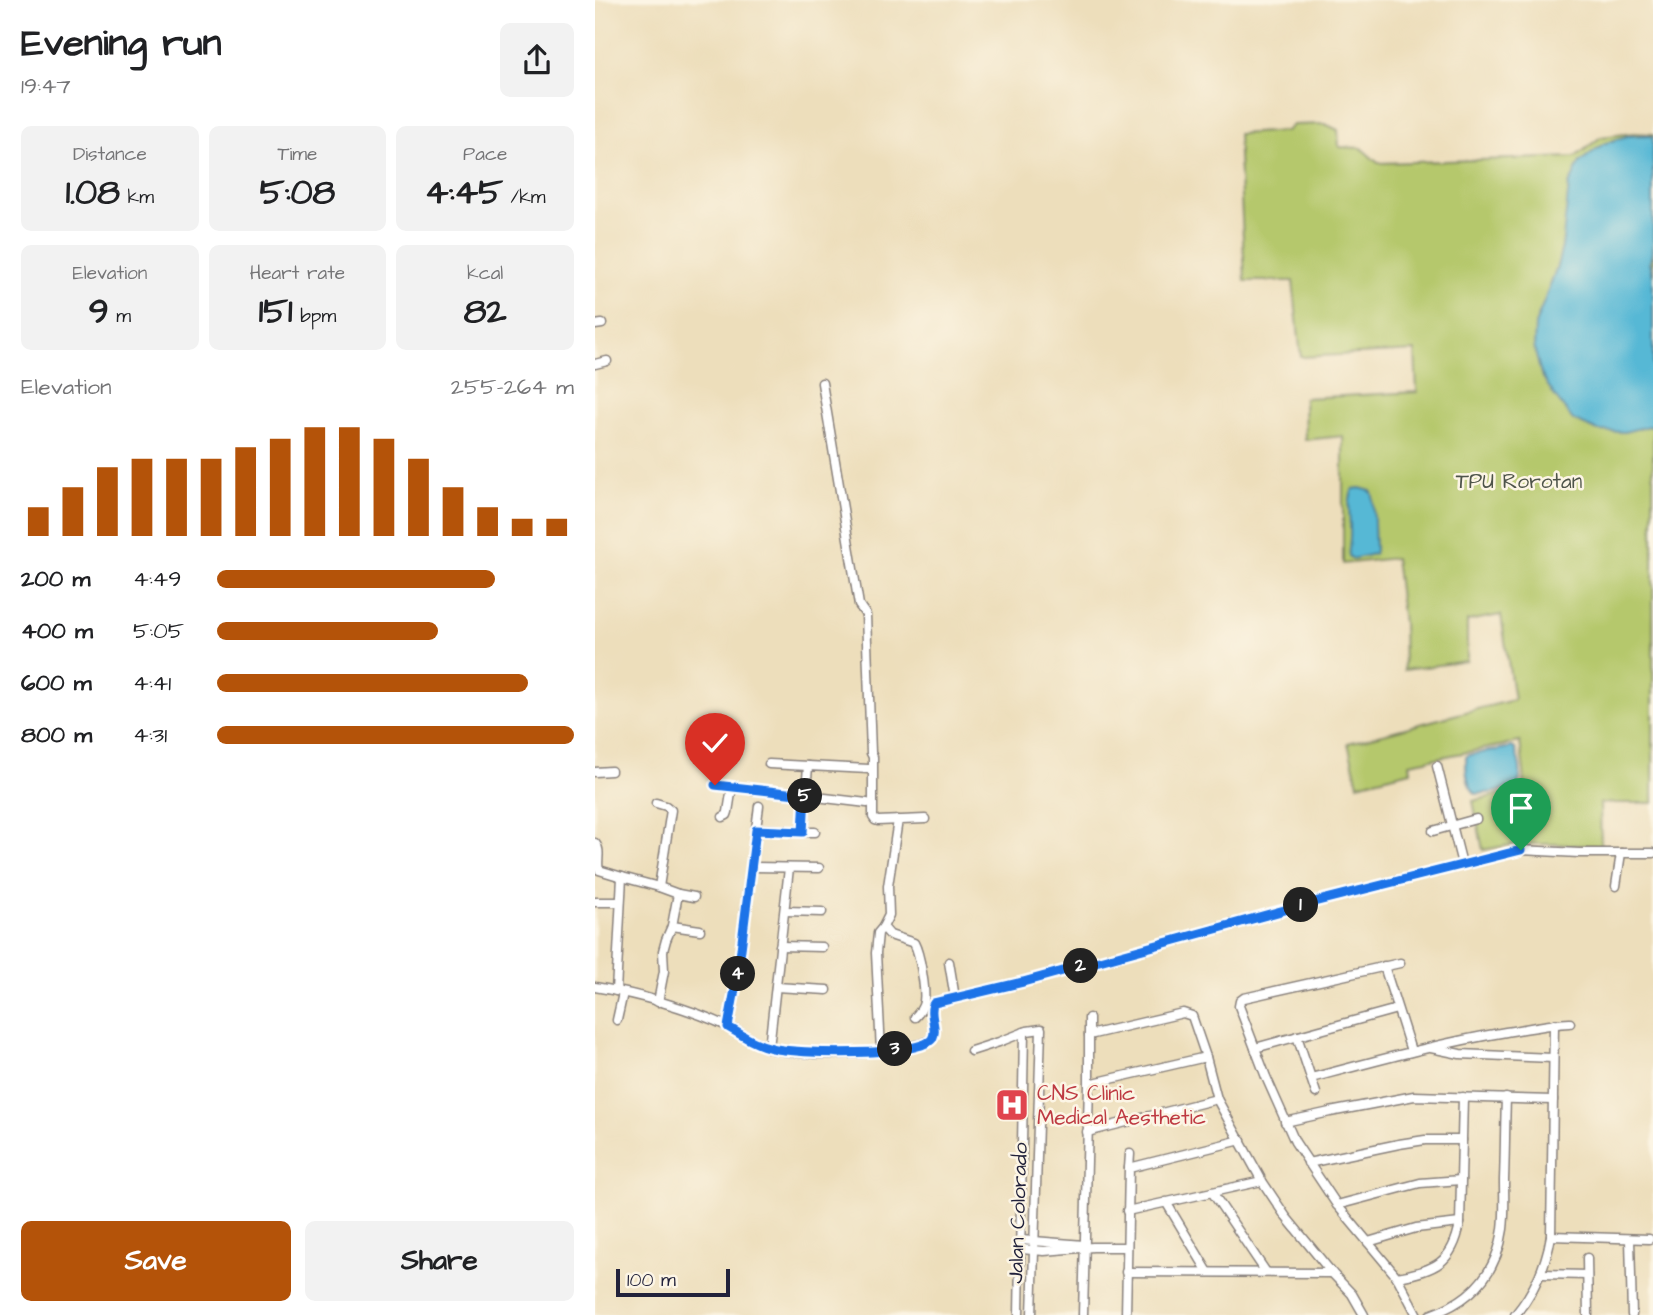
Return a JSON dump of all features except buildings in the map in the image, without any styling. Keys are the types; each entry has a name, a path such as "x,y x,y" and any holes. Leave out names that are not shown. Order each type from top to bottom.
{"street":[{"path":"595,364 607,361"},
{"path":"822,383 859,605 866,615 873,817 876,821 925,819"},
{"path":"769,764 869,769"},
{"path":"803,832 809,766"},
{"path":"1437,766 1462,864"},
{"path":"595,772 611,771"},
{"path":"715,785 867,803"},
{"path":"723,817 728,812 732,787"},
{"path":"656,803 671,810 659,887"},
{"path":"728,1027 738,973 759,806"},
{"path":"1433,831 1476,819"},
{"path":"881,1051 876,953 878,933 889,915 888,886 898,820"},
{"path":"756,830 815,832"},
{"path":"595,843 599,849 599,870 694,897"},
{"path":"595,987 686,1011 728,1027 769,1048 810,1053 881,1051 929,1041 934,1033 932,1004 1462,864 1522,850 1653,853"},
{"path":"1616,886 1621,853"},
{"path":"752,867 819,867"},
{"path":"769,1048 789,868"},
{"path":"618,1020 622,877"},
{"path":"658,1002 664,971 663,951 672,926 678,894"},
{"path":"595,902 620,902"},
{"path":"785,911 822,912"},
{"path":"672,926 700,930"},
{"path":"883,927 890,935 916,946 925,996 922,1008 915,1017"},
{"path":"781,946 822,947"},
{"path":"949,962 955,998"},
{"path":"1400,963 1241,1000 1239,1003 1294,1142 1337,1205 1397,1277 1417,1315"},
{"path":"1384,966 1411,1051"},
{"path":"776,987 827,990"},
{"path":"1255,1048 1397,1010"},
{"path":"1089,1035 1179,1014 1187,1013 1193,1018 1217,1099 1262,1181 1286,1217 1352,1294 1364,1315"},
{"path":"1083,1315 1088,1247 1089,1018"},
{"path":"1311,1078 1462,1040 1570,1023"},
{"path":"1515,1315 1529,1299 1541,1274 1548,1256 1551,1236 1554,1024"},
{"name":"Jalan Colorado","path":"1019,1315 1024,1032 1041,1028 1032,1315"},
{"path":"971,1051 1024,1032"},
{"path":"1297,1036 1316,1093"},
{"path":"1428,1048 1460,1054 1553,1058"},
{"path":"1089,1084 1206,1057"},
{"path":"1285,1122 1414,1096 1553,1100"},
{"path":"1397,1277 1422,1273 1438,1265 1450,1253 1458,1235 1463,1097"},
{"path":"1430,1315 1457,1304 1475,1291 1499,1251 1503,1228 1506,1098"},
{"path":"1087,1132 1217,1099"},
{"path":"1129,1168 1241,1140"},
{"path":"1308,1163 1425,1140 1462,1140"},
{"path":"1126,1315 1130,1154"},
{"path":"1337,1205 1420,1183 1461,1180"},
{"path":"1127,1211 1262,1181"},
{"path":"1212,1192 1266,1272"},
{"path":"1166,1202 1208,1272"},
{"path":"1368,1242 1416,1228 1460,1223"},
{"path":"1551,1236 1649,1239"},
{"path":"1630,1239 1632,1315"},
{"path":"1021,1244 1034,1240 1088,1247"},
{"path":"1021,1244 1034,1251 1127,1247"},
{"path":"1587,1258 1588,1315"},
{"path":"1020,1266 1034,1266"},
{"path":"1126,1272 1332,1273"},
{"path":"1541,1274 1587,1275"}],"green space":[{"name":"TPU Rorotan","path":"1325,124 1338,130 1339,147 1361,148 1378,163 1575,157 1601,137 1633,133 1653,134 1653,803 1600,803 1601,846 1516,844 1483,850 1473,801 1525,788 1520,742 1410,763 1411,771 1358,784 1348,743 1514,700 1501,615 1467,621 1467,661 1404,670 1403,623 1395,558 1343,564 1343,436 1305,440 1304,398 1417,392 1415,351 1301,357 1293,281 1245,281 1238,134 1286,131 1293,125"}],"water":[{"path":"1627,136 1653,137 1653,249 1650,261 1653,276 1653,425 1624,432 1598,431 1573,420 1541,374 1534,348 1535,325 1556,270 1562,247 1569,185 1580,162 1603,144"},
{"path":"1353,489 1371,491 1373,495 1375,550 1374,554 1352,559 1349,556 1350,501"},
{"path":"1512,747 1520,767 1518,785 1496,792 1476,794 1468,782 1466,757"}],"place":[{"name":"CNS Clinic Medical Aesthetic","path":"1012,1105"}],"route":[{"path":"715,785 805,795 803,832 756,830 738,973 728,1027 769,1048 810,1053 881,1051 923,1044 931,1040 934,1033 931,1008 934,1003 1023,982 1310,903 1521,850"}]}
